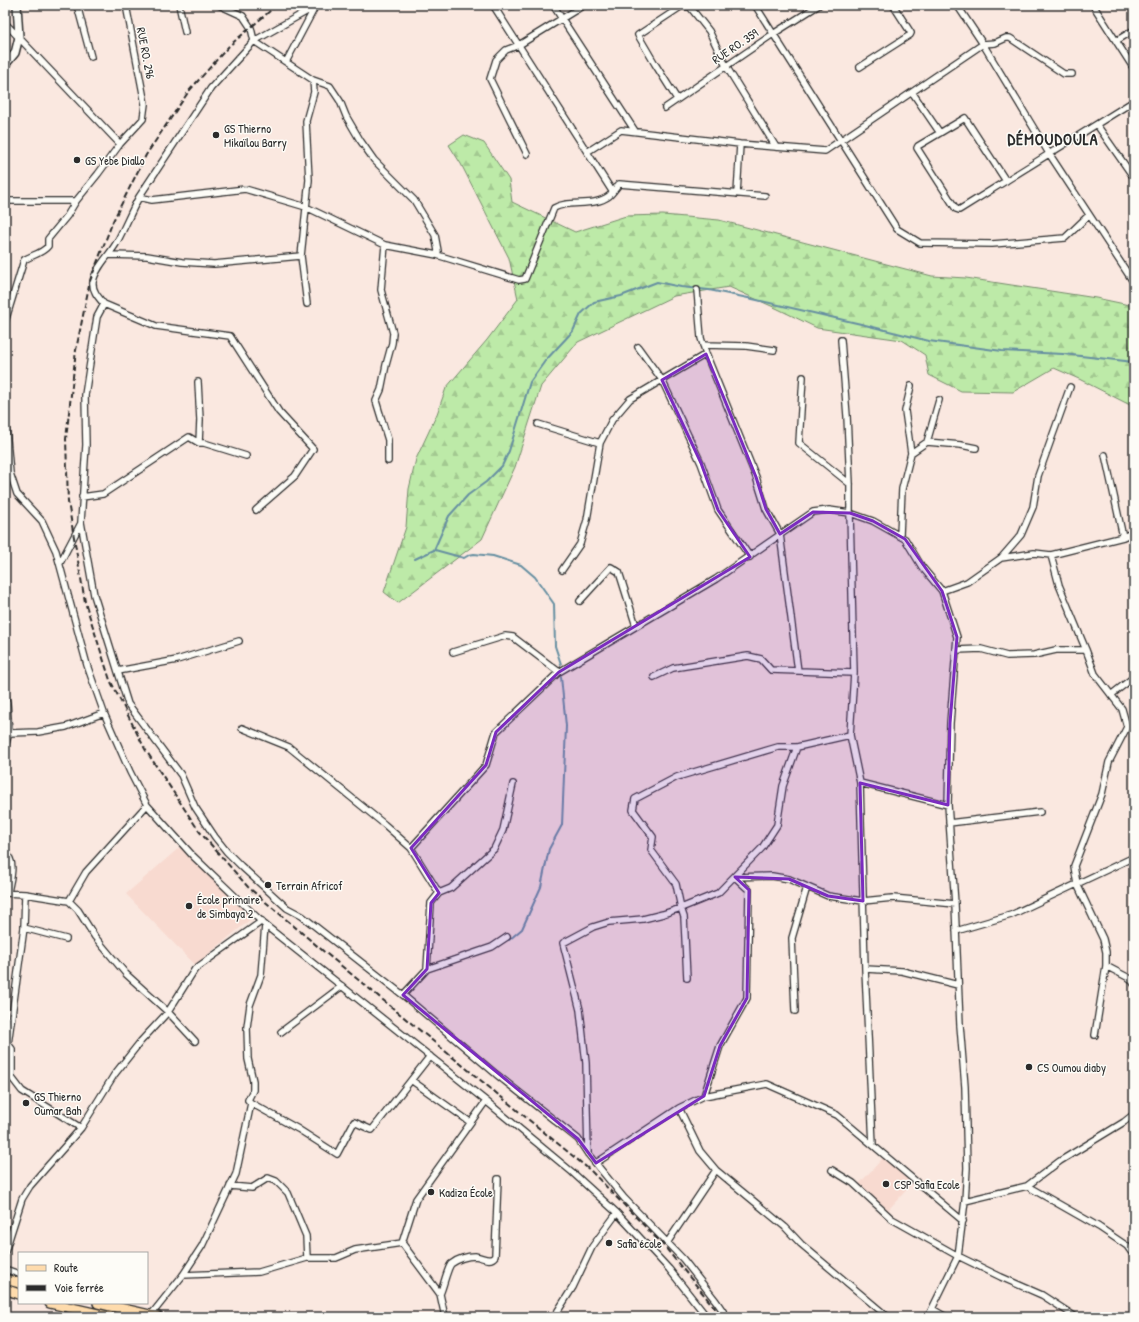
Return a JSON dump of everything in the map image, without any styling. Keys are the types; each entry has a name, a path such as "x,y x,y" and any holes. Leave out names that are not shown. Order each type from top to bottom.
{"main road":[{"path":"5,1279 18,1283"},
{"path":"5,1289 18,1294"},
{"path":"54,1304 111,1317"},
{"path":"102,1304 155,1316"}],"street":[{"path":"5,65 15,53 19,37 17,5"},
{"path":"77,5 91,57"},
{"name":"RUE RO. 296","path":"120,144 143,119 145,104 126,5"},
{"path":"179,5 185,32"},
{"path":"219,5 242,16 251,28 254,41 313,80 330,86 340,101 346,116 360,140 374,160 414,200 435,235 438,251 437,255"},
{"path":"493,5 612,191"},
{"path":"553,5 635,131"},
{"path":"527,154 490,79 496,60 506,50 519,45 584,5"},
{"path":"755,5 897,229 920,243 992,244 1065,238 1089,216"},
{"name":"RUE RO. 359","path":"665,108 773,34 819,5"},
{"path":"860,67 910,36 911,33 893,5"},
{"path":"957,5 983,44 1050,155 1134,282"},
{"path":"1093,5 1134,69"},
{"path":"677,99 638,35 682,6 687,6 690,7 710,31 726,66 776,147"},
{"path":"256,510 295,476 313,449 279,412 230,336 156,326 104,304 96,295 93,284 97,269 109,255 139,197 212,88 254,41 316,7"},
{"path":"286,62 316,7"},
{"path":"5,23 120,144 76,201 67,216 48,239 48,246 45,251 33,254 24,260 5,322"},
{"path":"1116,41 1134,30"},
{"path":"587,152 620,130 740,144 826,151 983,44 995,43 1006,38 1010,38 1064,74 1072,74"},
{"path":"307,304 301,256 309,180 306,121 314,92 313,80"},
{"path":"912,92 940,133"},
{"path":"1006,181 966,118 919,145 917,148 956,209 959,210 1050,155 1134,101"},
{"path":"1096,125 1134,178"},
{"path":"737,194 740,144"},
{"path":"139,197 152,200 246,189 306,207 385,245 437,255 519,280 525,279 554,208 560,204 592,203 609,196 619,184 765,196"},
{"path":"5,201 76,201"},
{"path":"385,245 381,290 393,333 381,390 376,401 388,440 388,461"},
{"path":"109,255 147,256 182,262 214,264 301,256"},
{"path":"697,290 701,338 706,354 756,477 766,509 780,534 798,671"},
{"path":"104,304 97,317 85,395 86,446 81,522 94,595 128,704 181,775 195,807 227,852 287,908 302,916 403,995 496,1074 578,1139 588,1154 624,1198 683,1259 727,1317"},
{"path":"841,340 850,484 854,673 850,735 860,783 865,969 873,1145"},
{"path":"703,345 746,346 774,350"},
{"path":"638,347 662,380 701,462 718,510 750,556"},
{"path":"562,570 580,544 587,520 600,443 612,420 630,399 706,354"},
{"path":"803,377 799,443 850,484"},
{"path":"198,382 200,420 199,443"},
{"path":"900,535 902,489 911,453 904,411 912,386"},
{"path":"942,591 967,582 1001,558 1021,535 1033,507 1038,476 1070,387"},
{"path":"911,453 927,442 939,400"},
{"path":"5,417 7,474 17,494 42,522 56,551 87,665 104,713 130,772 147,805 193,856 264,923 572,1172 617,1214 669,1270 707,1317"},
{"path":"538,424 600,443"},
{"path":"82,497 102,494 190,437 199,443 204,443 246,456"},
{"path":"927,442 976,448"},
{"path":"1105,455 1123,537"},
{"path":"411,848 486,765 496,732 559,672 716,578 813,512 829,510 850,513 873,521 905,539 922,567 942,591 957,638 950,723 948,805 965,1087 967,1168 963,1221 958,1256 928,1317"},
{"path":"60,563 81,522"},
{"path":"1001,558 1034,553 1051,555 1123,537 1134,532"},
{"path":"1051,555 1059,585 1095,674 1122,709 1127,727 1109,762 1102,794 1074,866 1078,884 1103,939 1106,952 1106,966 1094,1036"},
{"path":"580,601 611,567 619,572 636,626"},
{"path":"453,652 505,636 513,637 559,672"},
{"path":"118,671 177,660 239,641"},
{"path":"957,650 981,649 1007,656 1034,656 1056,650 1086,650"},
{"path":"654,677 673,668 748,656 761,659 771,670 854,673"},
{"path":"1112,695 1134,677"},
{"path":"5,694 9,733 5,747"},
{"path":"9,733 38,732 66,727 104,713"},
{"path":"242,728 290,747 384,824 411,848 439,893"},
{"path":"688,978 684,916 676,884 651,850 653,838 633,810 635,799 677,777 778,747 797,747 850,735"},
{"path":"588,1154 586,1063 580,1010 563,943 593,927 609,922 643,919 681,908 718,893 762,848 777,825 783,786 797,747"},
{"path":"860,783 948,805"},
{"path":"427,969 431,903 439,893 451,888 494,849 503,830 513,784"},
{"path":"69,901 86,872 147,805"},
{"path":"949,824 1040,812"},
{"path":"5,853 8,855 12,864 6,892 69,901 78,910 96,937 126,974 168,1012 195,1041"},
{"path":"956,930 1011,914 1134,857"},
{"path":"735,877 778,877 789,879 828,896 863,900 893,898 955,904"},
{"path":"704,1096 720,1046 746,998 749,890 735,877"},
{"path":"795,1011 792,938 807,887"},
{"path":"12,1078 12,1049 8,1044 24,928 25,894"},
{"path":"5,1252 22,1199 30,1186 81,1128 114,1075 141,1041 168,1012 195,968 264,923"},
{"path":"264,923 261,975 250,1005 247,1027 248,1059 253,1081 253,1090 248,1100 251,1103 298,1129 337,1154 354,1122 372,1130 430,1056"},
{"path":"24,928 66,940"},
{"path":"403,995 427,969 492,947 507,937"},
{"path":"1106,966 1131,979 1134,984"},
{"path":"865,969 902,971 958,985"},
{"path":"281,1032 342,986"},
{"path":"5,1076 12,1078 22,1091 81,1128"},
{"path":"412,1080 470,1122"},
{"path":"596,1163 679,1108 704,1096 768,1084 837,1116 963,1221"},
{"path":"402,1243 416,1199 486,1101"},
{"path":"155,1316 202,1246 236,1174 251,1103"},
{"path":"679,1108 700,1151 716,1170 785,1227 802,1244 888,1317"},
{"path":"965,1201 1027,1186 1060,1161 1124,1122 1134,1114"},
{"path":"667,1243 716,1170"},
{"path":"832,1170 853,1183 892,1219 958,1256 1042,1295 1076,1317"},
{"path":"230,1186 252,1188 268,1178 276,1181 288,1194 306,1236 307,1258"},
{"path":"440,1294 451,1265 462,1258 475,1256 488,1260 493,1259 496,1256 498,1179"},
{"path":"1027,1186 1099,1227 1126,1246 1134,1256"},
{"path":"554,1317 572,1287 592,1247 617,1214"},
{"path":"183,1275 259,1272 307,1258 336,1258 356,1250 402,1243"},
{"path":"402,1243 440,1294 445,1317"},
{"path":"5,1269 18,1274"},
{"path":"932,1309 946,1317"}],"highlighted area":[{"path":"706,354 756,477 766,509 780,534 813,512 850,513 873,521 905,539 942,591 957,637 950,723 948,805 860,783 863,901 828,896 789,879 735,877 749,890 747,998 720,1046 704,1096 596,1163 578,1139 403,995 427,969 431,903 439,893 411,848 486,765 496,732 559,672 750,557 718,510 701,463 662,380"}],"shaded area":[{"name":"École primaire de Simbaya 2","path":"180,847 252,918 195,965 126,894"},
{"name":"CSP Safia Ecole","path":"884,1157 912,1184 888,1210 859,1184"}],"green space":[{"path":"464,135 484,143 509,180 512,202 575,232 626,216 663,215 719,220 932,276 966,278 1096,298 1134,306 1134,403 1130,405 1054,368 1013,392 961,391 929,375 925,355 902,340 817,328 729,287 674,296 578,342 541,386 515,467 482,539 398,603 384,592 406,527 409,489 416,459 437,414 446,388 487,340 518,299 509,258 461,164 449,145"}],"waterway":[{"path":"415,559 434,550 449,516 468,495 486,482 502,466 509,451 530,382 545,361 573,331 581,314 594,302 621,296 657,282 748,298 929,341 1002,351 1063,354 1134,362"},
{"path":"435,550 464,558 474,554 493,556 521,565 535,577 554,604 555,646 561,664"},
{"path":"509,940 522,929 541,887 549,849 562,825 566,726 561,677"}],"railway":[{"path":"277,5 229,46 189,91 146,155 113,221 90,281 76,350 66,439 68,502 85,602 110,680 145,749 199,831 248,887 322,950 590,1170 664,1246 721,1317"}],"place":[{"name":"GS Thierno Mikaïlou Barry","path":"216,135"},
{"name":"GS Yebe Diallo","path":"77,160"},
{"name":"Terrain Africof","path":"268,885"},
{"name":"École primaire de Simbaya 2","path":"189,906"},
{"name":"CS Oumou diaby","path":"1029,1067"},
{"name":"GS Thierno Oumar Bah","path":"26,1103"},
{"name":"CSP Safia Ecole","path":"886,1184"},
{"name":"Kadiza École","path":"431,1192"},
{"name":"Safia école","path":"609,1243"}],"district":[{"name":"DÉMOUDOULA","path":"1053,139"}]}
